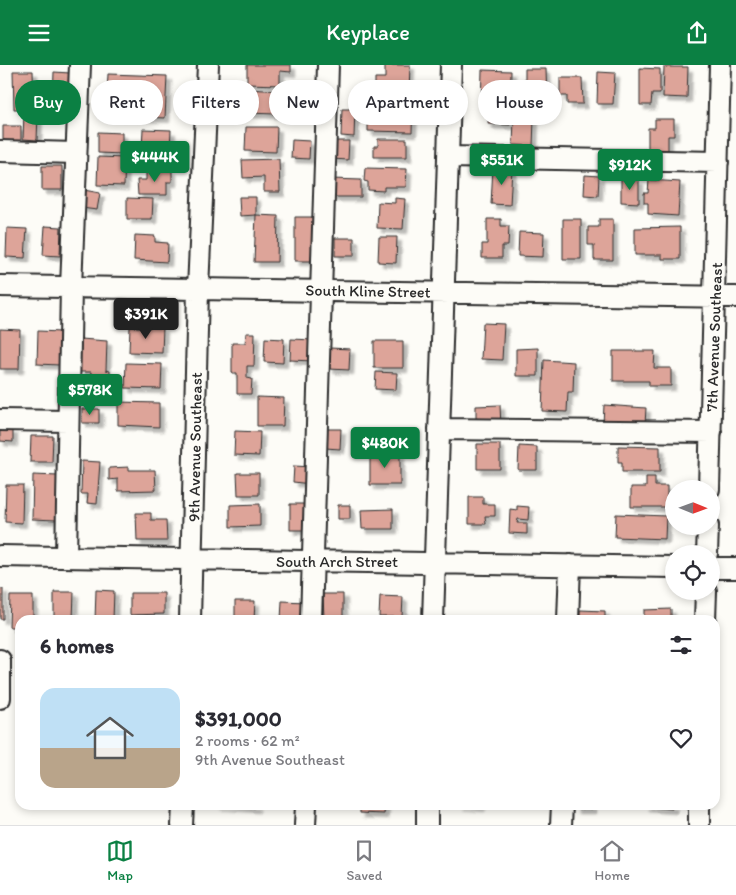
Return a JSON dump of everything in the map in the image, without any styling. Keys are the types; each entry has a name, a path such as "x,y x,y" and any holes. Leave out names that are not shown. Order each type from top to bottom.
{"street":[{"path":"66,557 71,287 80,65"},
{"name":"9th Avenue Southeast","path":"190,615 198,289 208,65"},
{"path":"311,615 328,65"},
{"path":"433,615 451,65"},
{"name":"7th Avenue Southeast","path":"709,480 720,65"},
{"path":"0,151 76,153"},
{"path":"448,157 718,162"},
{"name":"South Kline Street","path":"0,286 736,297"},
{"path":"0,420 68,421"},
{"path":"439,429 711,432"},
{"name":"South Arch Street","path":"0,556 665,567"},
{"path":"568,615 570,565"},
{"path":"720,568 736,568"},
{"path":"705,615 706,600"},
{"path":"0,660 0,699"},
{"path":"182,825 183,810"},
{"path":"305,825 306,810"},
{"path":"427,825 428,810"},
{"path":"561,825 562,810"},
{"path":"699,810 699,825"}],"building":[{"path":"247,65 291,65 291,72 280,71 280,80 269,80 269,85 259,84 259,80 247,80"},
{"path":"385,65 410,65 410,80 375,80 375,78 385,78"},
{"path":"664,67 688,67 687,98 663,97"},
{"path":"640,68 660,69 660,94 652,94 651,105 640,105"},
{"path":"525,69 546,69 546,80 525,80"},
{"path":"482,70 511,71 511,80 482,80"},
{"path":"13,71 33,71 33,80 15,80 14,109"},
{"path":"54,72 70,73 70,80 54,80"},
{"path":"598,72 615,73 613,104 597,104"},
{"path":"108,74 167,76 165,118 163,118 163,80 108,80"},
{"path":"560,78 582,78 583,104 567,104 567,96 562,96 562,80"},
{"path":"259,90 269,90 269,114 259,113"},
{"path":"342,109 348,109 348,125 354,125 354,137 341,136"},
{"path":"655,119 674,119 674,136 668,136 668,157 648,158 648,128 655,128"},
{"path":"24,125 38,125 37,140 23,139"},
{"path":"368,125 412,125 412,132 368,131"},
{"path":"514,125 534,125 533,146 513,145"},
{"path":"3,126 21,126 21,147 3,147"},
{"path":"246,127 277,127 276,152 245,151"},
{"path":"143,129 171,130 170,150 142,149"},
{"path":"98,132 122,133 122,154 98,153"},
{"path":"378,139 407,139 407,157 374,157 374,146 378,146"},
{"path":"292,140 310,141 309,159 291,158"},
{"path":"333,141 349,141 348,160 332,159"},
{"path":"98,157 125,158 124,186 97,185"},
{"path":"279,159 280,192 264,192 264,177 243,178 242,160"},
{"path":"42,166 62,166 62,190 42,190"},
{"path":"493,167 512,168 510,205 491,204"},
{"path":"365,168 407,169 406,187 384,187 384,191 368,190 368,182 364,181"},
{"path":"146,170 172,170 172,182 167,182 167,195 138,195 137,180 146,180"},
{"path":"585,175 599,176 598,196 584,195"},
{"path":"331,179 361,180 361,197 330,197"},
{"path":"621,179 639,180 639,203 621,202"},
{"path":"649,180 680,182 678,216 648,214 648,203 644,203 644,193 648,193"},
{"path":"84,190 100,193 97,210 81,208"},
{"path":"239,197 256,197 256,215 240,216"},
{"path":"127,198 153,199 152,219 127,219"},
{"path":"395,198 405,199 403,229 377,228 378,202 395,203"},
{"path":"256,215 278,216 277,262 254,262"},
{"path":"295,217 316,217 316,261 295,261"},
{"path":"487,219 501,219 501,226 509,226 508,246 502,246 502,258 482,258 482,244 487,244"},
{"path":"563,219 581,219 581,259 563,259"},
{"path":"599,219 613,219 613,260 594,260 594,245 588,245 588,227 599,227"},
{"path":"45,226 61,227 60,256 43,255"},
{"path":"680,227 680,259 662,259 662,255 635,255 635,228"},
{"path":"7,228 27,229 25,258 6,257"},
{"path":"519,232 544,233 543,257 518,256"},
{"path":"135,235 155,236 155,242 168,243 167,262 134,260"},
{"path":"379,237 397,237 396,263 378,262"},
{"path":"335,238 354,238 354,256 335,256"},
{"path":"483,323 504,324 502,360 481,359"},
{"path":"130,327 163,328 162,353 129,352"},
{"path":"0,329 20,330 19,369 0,369"},
{"path":"38,331 61,332 59,365 37,364"},
{"path":"246,333 255,333 254,366 247,366 247,378 252,379 251,394 237,394 237,373 232,373 232,343 245,343"},
{"path":"265,338 284,339 283,363 264,362"},
{"path":"81,339 107,341 106,370 110,371 109,400 90,399 91,372 80,372"},
{"path":"291,339 314,340 313,361 290,360"},
{"path":"374,341 403,341 403,368 374,368"},
{"path":"330,348 350,349 349,370 329,369"},
{"path":"538,348 538,376 516,376 516,349"},
{"path":"613,351 655,351 654,368 671,368 671,386 649,386 649,381 613,381"},
{"path":"544,360 574,362 573,392 568,392 567,412 542,411"},
{"path":"126,363 162,364 161,389 125,388"},
{"path":"376,372 397,373 396,390 375,389"},
{"path":"257,397 284,398 283,426 257,426"},
{"path":"118,402 159,403 159,427 118,425"},
{"path":"500,405 501,427 476,427 476,406"},
{"path":"604,405 646,408 645,425 603,424"},
{"path":"82,409 99,409 99,423 82,423"},
{"path":"325,429 341,429 340,449 325,448"},
{"path":"0,430 13,430 13,442 0,441"},
{"path":"235,431 260,432 259,456 234,455"},
{"path":"31,436 53,436 52,462 30,462"},
{"path":"477,444 500,444 500,469 477,469"},
{"path":"519,446 537,447 537,470 518,470"},
{"path":"618,446 660,447 660,472 622,472 622,462 618,462"},
{"path":"370,454 400,454 400,485 370,485"},
{"path":"82,461 100,462 97,504 87,503 88,494 81,494"},
{"path":"294,466 312,467 311,484 293,482"},
{"path":"129,467 129,470 155,470 156,490 118,491 118,479 109,480 109,468"},
{"path":"237,473 259,473 259,495 238,495"},
{"path":"33,475 58,476 56,520 32,519"},
{"path":"646,477 655,477 655,486 665,486 665,507 631,507 631,487 646,487"},
{"path":"6,485 23,485 22,523 5,522"},
{"path":"469,497 483,497 483,504 495,504 495,516 485,516 486,524 469,524"},
{"path":"260,504 260,526 230,527 230,505"},
{"path":"290,504 308,504 308,530 290,530"},
{"path":"338,505 350,505 350,519 338,519"},
{"path":"517,506 529,507 528,520 518,519 517,523 527,523 527,534 509,533 510,509 517,510"},
{"path":"393,509 393,529 362,529 361,510"},
{"path":"136,513 151,513 151,520 166,520 167,541 137,541"},
{"path":"616,514 665,516 665,539 615,537"},
{"path":"0,589 3,589 3,619 0,619"},
{"path":"96,590 114,591 113,615 95,615"},
{"path":"54,592 74,592 73,615 54,615"},
{"path":"130,593 164,593 164,614 130,615"},
{"path":"323,594 343,594 343,615 324,615"},
{"path":"10,596 33,596 33,615 15,615 15,627 9,627"},
{"path":"380,596 403,597 402,615 379,615"},
{"path":"235,601 255,601 254,615 235,615"},
{"path":"282,601 306,602 305,615 281,615"},
{"path":"671,609 671,615 644,615 644,610"},
{"path":"580,610 605,611 605,615 580,615"},
{"path":"360,810 384,810 384,814 360,813"}]}
